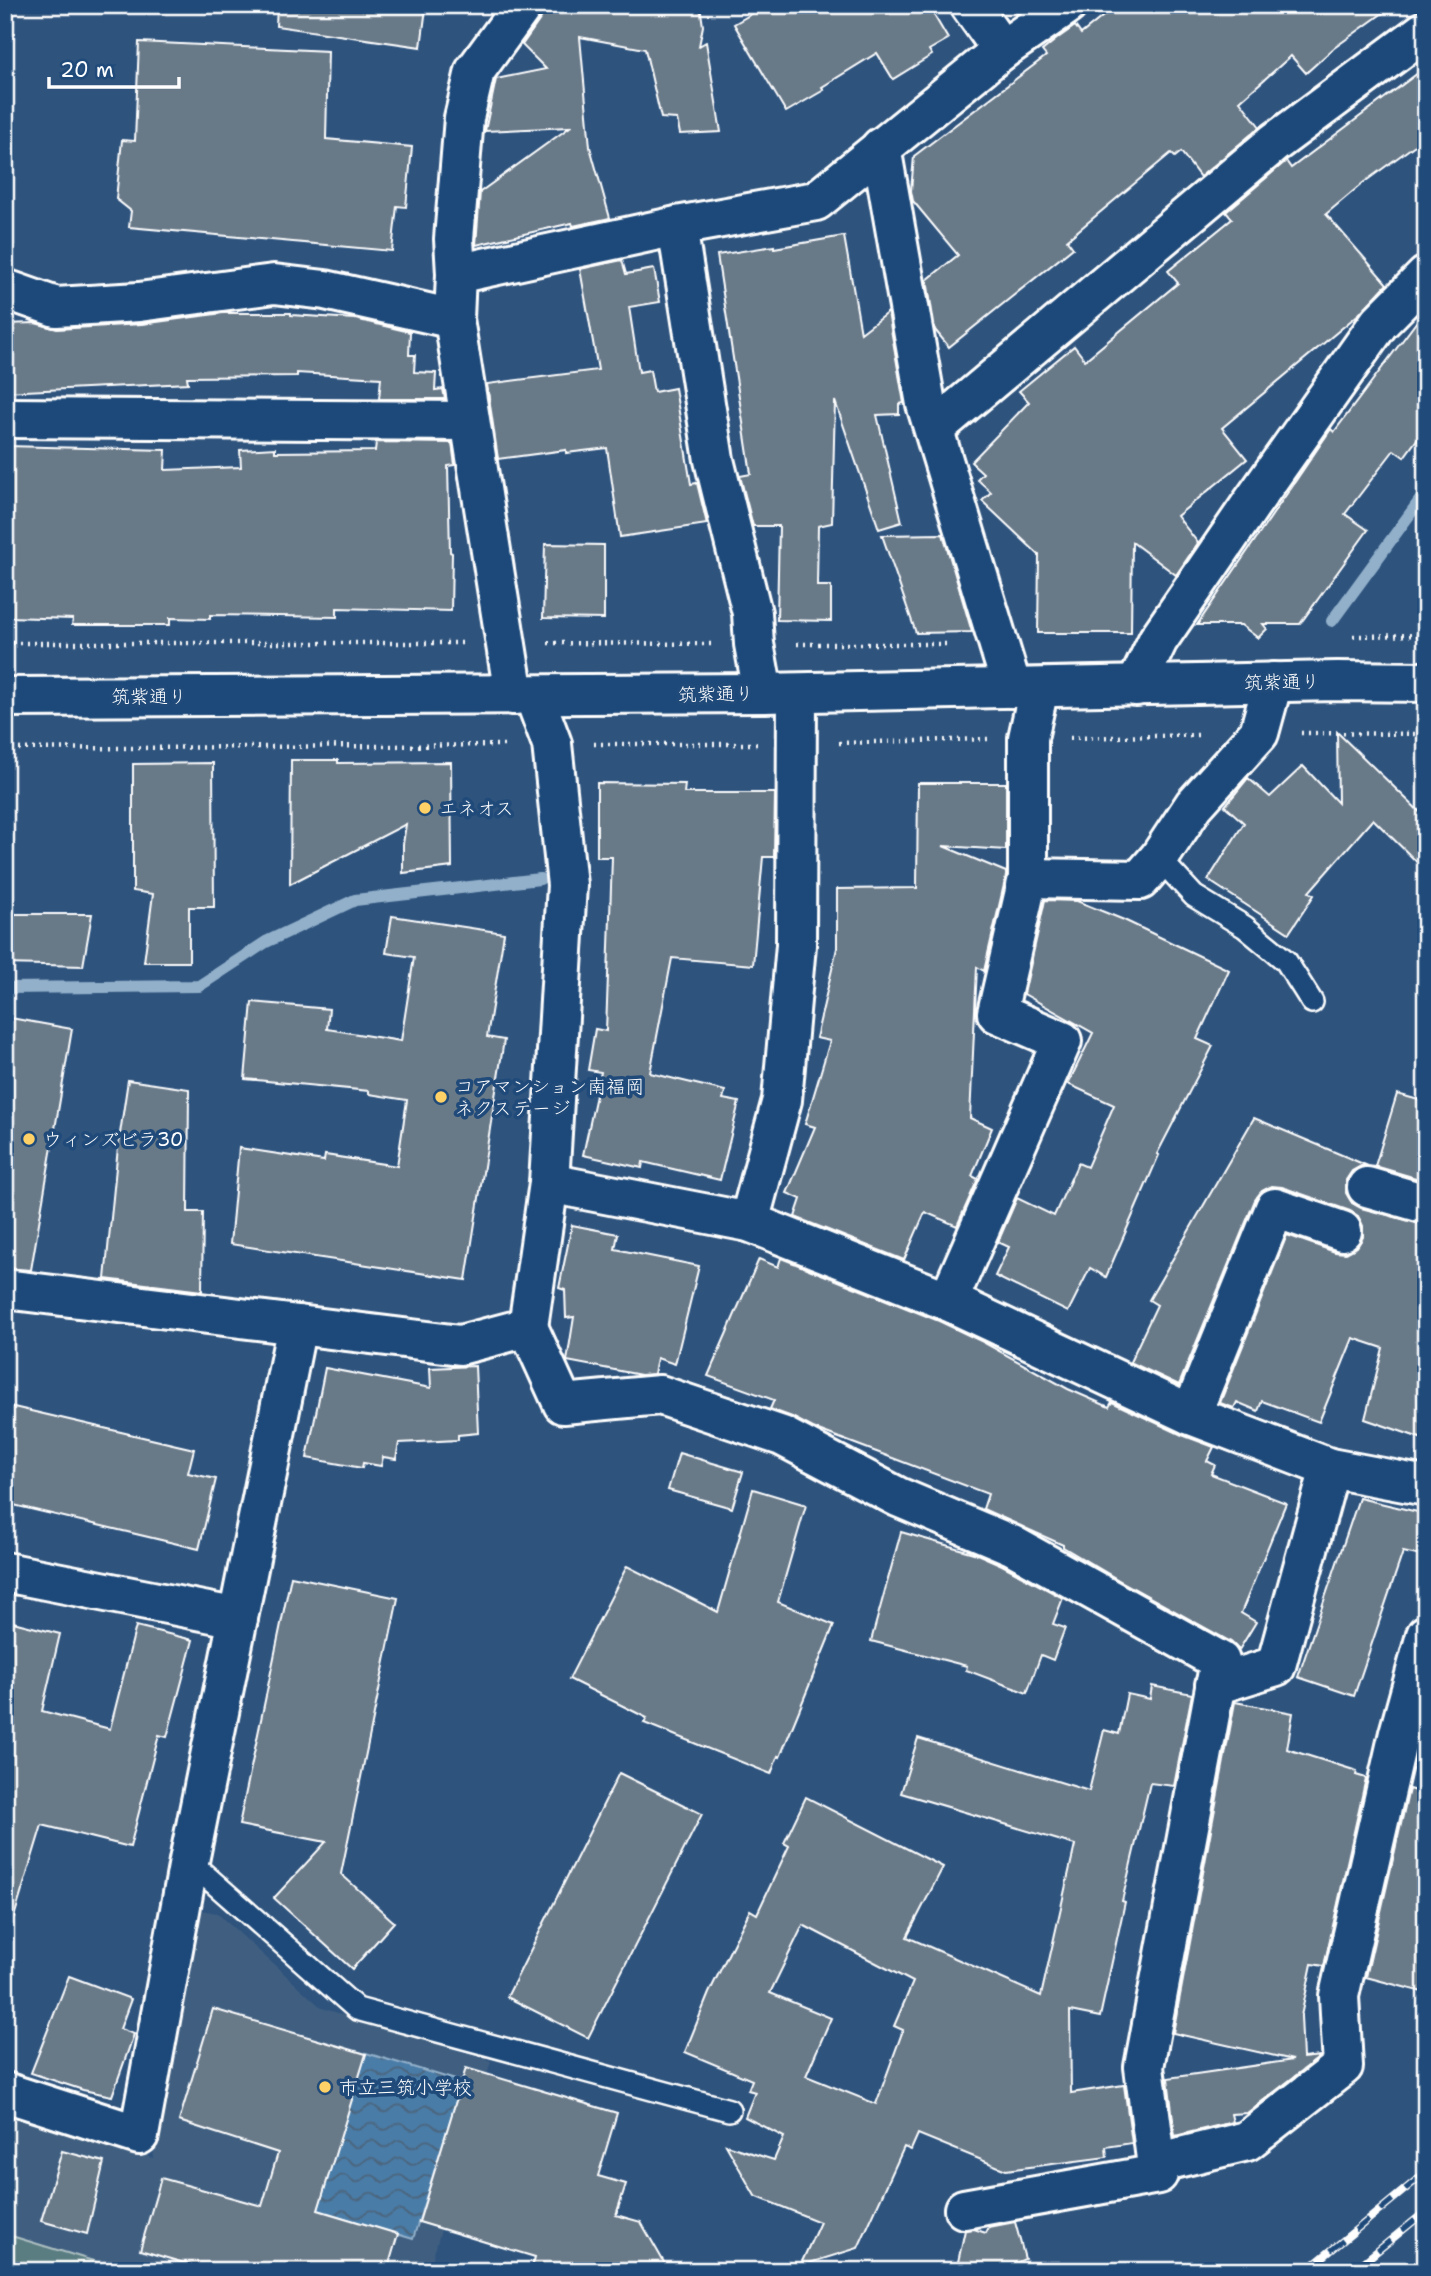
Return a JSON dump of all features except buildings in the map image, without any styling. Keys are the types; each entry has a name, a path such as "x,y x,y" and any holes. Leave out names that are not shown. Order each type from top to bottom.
{"street":[{"path":"523,5 475,71 464,118 454,239 454,319 469,421 524,695 552,744 567,885 549,1182 528,1327 563,1404 660,1395 782,1436 898,1497 1012,1545 1220,1661 1144,2067 1158,2174 964,2209"},
{"path":"971,5 1002,50"},
{"path":"456,274 677,226 816,201 1002,50 1067,5"},
{"path":"934,428 1274,143 1426,30"},
{"path":"881,147 926,404 1025,688 1028,738 1028,878 997,1013 1062,1041 948,1301"},
{"path":"677,226 714,460 752,613 754,644 780,693 798,744 796,945 782,1100 749,1223"},
{"path":"1136,686 1158,640 1251,503 1379,323 1426,276"},
{"path":"5,289 56,307 139,302 274,284 325,290 454,319"},
{"path":"5,418 469,421"},
{"path":"1028,878 1140,880 1159,858 1194,805 1259,733 1273,682"},
{"name":"筑紫通り","path":"5,697 780,693 1273,682 1426,682"},
{"path":"549,1182 749,1223 948,1301 1191,1415 1331,1468 1426,1486"},
{"path":"1367,1187 1426,1204"},
{"path":"1191,1415 1275,1208 1342,1231"},
{"path":"5,1289 460,1345 528,1327"},
{"path":"5,2092 139,2135 189,1861 297,1325"},
{"path":"1215,1685 1276,1666 1331,1468"},
{"path":"5,1572 238,1618"},
{"path":"1156,2163 1247,2141 1343,2066 1339,1996 1396,1746 1426,1635"}],"lane":[{"path":"1159,858 1194,896 1245,927 1286,961 1312,1002"},
{"path":"189,1861 357,2009 729,2110"}],"path":[{"path":"5,750 798,744 1259,733 1426,734"}],"shaded area":[{"name":"市立三筑小学校","path":"201,1910 217,1913 322,2008 491,2061 429,2271 5,2271 5,2113 153,2158"}],"green space":[{"path":"5,2234 126,2271 5,2271"}],"water":[{"path":"366,2053 462,2082 413,2239 318,2210"}],"waterway":[{"path":"1332,621 1426,492"},
{"path":"5,988 199,986 266,942 355,900 540,879"}],"railway":[{"path":"1306,2271 1426,2172"},
{"path":"1353,2271 1426,2211"}],"place":[{"name":"エネオス","path":"425,808"},
{"name":"コアマンション南福岡 ネクステージ","path":"441,1097"},
{"name":"ウィンズビラ30","path":"29,1139"},
{"name":"市立三筑小学校","path":"325,2087"}]}
